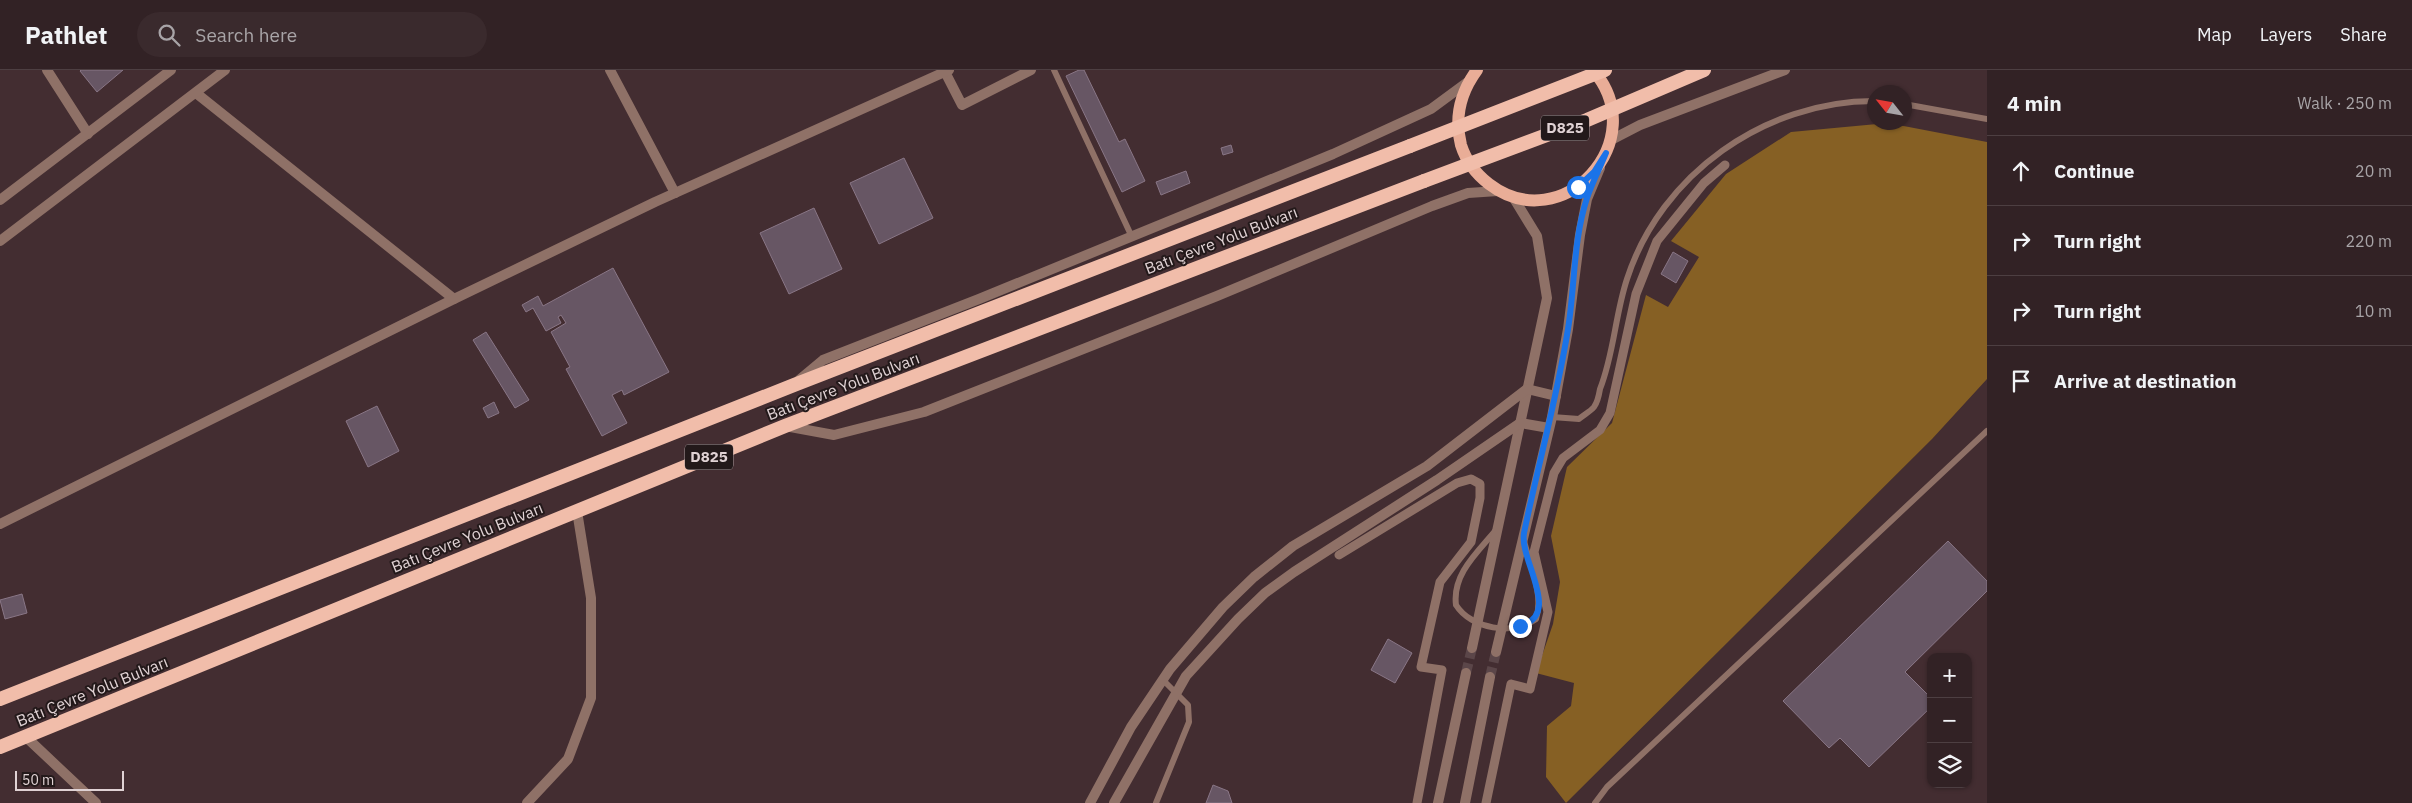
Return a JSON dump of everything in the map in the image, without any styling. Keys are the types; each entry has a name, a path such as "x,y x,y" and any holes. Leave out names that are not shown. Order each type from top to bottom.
{"highway":[{"name":"Batı Çevre Yolu Bulvarı","path":"0,698 794,385 1605,70"},
{"name":"Batı Çevre Yolu Bulvarı","path":"0,747 785,426 1587,120 1704,70"}],"main road":[{"path":"1477,70 1469,80 1459,104 1457,130 1464,154 1478,176 1498,191 1513,197 1536,200 1564,193 1578,187 1594,172 1606,153 1611,140 1613,119 1610,98 1600,78 1593,70"}],"street":[{"path":"47,70 88,134"},
{"path":"0,200 171,70"},
{"path":"0,241 224,70"},
{"path":"610,70 675,193"},
{"path":"0,524 454,299 675,193 946,71 962,105 1031,70"},
{"path":"1611,140 1640,125 1785,70"},
{"path":"794,385 823,360 979,299 1131,235 1300,168 1431,109 1469,80"},
{"path":"196,93 454,299"},
{"path":"1496,652 1556,396 1587,199 1606,153"},
{"path":"1486,803 1511,684 1530,689 1548,612 1534,552 1554,472 1563,458 1600,430 1610,413 1636,294 1657,242 1704,183 1725,165"},
{"path":"785,426 834,435 924,412 1217,296 1432,206 1468,193 1498,191"},
{"path":"1472,648 1547,298 1537,236 1513,197"},
{"path":"1527,389 1556,396"},
{"path":"1090,803 1131,727 1163,680 1223,607 1254,577 1293,546 1427,466 1527,389"},
{"path":"1114,803 1186,676 1232,626 1272,588 1520,423 1550,423"},
{"path":"1339,555 1457,483 1471,479 1480,484 1480,498 1471,542 1440,582 1421,667 1442,670 1417,803"},
{"path":"527,803 568,759 592,698 591,598 577,510"},
{"path":"1438,803 1466,673"},
{"path":"1465,803 1490,677"},
{"path":"26,737 96,803"}],"lane":[{"path":"1054,70 1131,235"},
{"path":"1550,423 1579,419 1594,407 1608,369 1627,280 1641,244 1662,210 1691,175 1723,149 1759,128 1793,114 1835,104 1867,102"},
{"path":"1912,105 1987,119"},
{"path":"1595,803 1607,787 1987,431"},
{"path":"1498,527 1472,560 1456,585 1456,605 1468,619 1477,624 1502,627 1529,624 1536,619 1538,610 1536,583 1523,536"},
{"path":"1156,803 1189,722 1188,705 1163,680"}],"shaded area":[{"path":"1867,125 1867,130 1912,130 1912,128 1987,142 1987,379 1932,439 1566,803 1546,777 1547,726 1571,706 1574,683 1536,673 1553,624 1560,582 1551,536 1567,467 1612,423 1646,295 1668,307 1699,257 1671,241 1726,174 1791,132"}],"building":[{"path":"81,70 123,70 97,92"},
{"path":"1079,70 1084,70 1119,142 1125,139 1145,181 1122,192 1066,76"},
{"path":"1231,145 1233,152 1223,155 1221,148"},
{"path":"904,158 933,218 879,244 850,183"},
{"path":"1186,171 1190,183 1161,195 1156,182"},
{"path":"814,208 842,269 789,294 760,233"},
{"path":"1673,252 1688,261 1676,283 1661,274"},
{"path":"613,268 669,372 624,395 622,390 612,395 627,423 602,436 566,369 570,367 551,332 566,323 561,315 558,317 561,323 546,331 533,308 526,312 522,305 538,296 543,306"},
{"path":"486,332 529,400 515,408 473,340"},
{"path":"494,402 499,413 488,418 483,408"},
{"path":"377,406 399,451 368,467 346,421"},
{"path":"1948,541 1987,581 1987,591 1905,672 1927,694 1927,711 1869,767 1840,738 1829,748 1783,701"},
{"path":"22,594 27,613 5,619 0,600"},
{"path":"1388,639 1412,653 1395,683 1371,670"},
{"path":"1213,785 1228,791 1232,803 1206,803"}],"tunnel":[{"path":"1466,673 1472,648"},
{"path":"1490,677 1496,652"}],"route":[{"path":"1520,626 1529,624 1536,619 1538,610 1536,583 1523,536 1552,418 1568,329 1580,234 1587,199 1606,153 1594,172 1578,187"}]}
